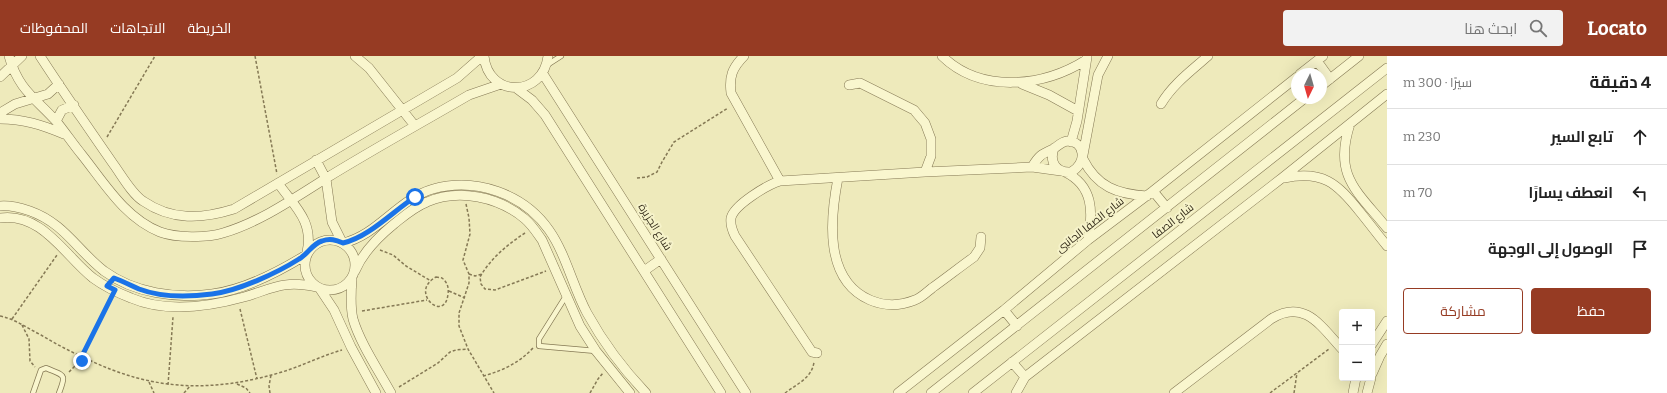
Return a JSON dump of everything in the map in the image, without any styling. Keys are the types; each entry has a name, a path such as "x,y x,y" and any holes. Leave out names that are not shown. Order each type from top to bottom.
{"street":[{"path":"0,77 10,60 22,56"},
{"path":"40,56 101,146 126,181 142,200 164,212 186,217 214,215 234,209 316,160 404,111 457,78 483,56 488,72 494,79 501,84 516,88 532,100 545,115 721,393"},
{"path":"355,56 369,68 415,126"},
{"path":"516,88 526,86 536,81 545,70 548,56"},
{"path":"744,56 732,71 729,82 731,93 780,182"},
{"path":"942,56 949,63 970,75 994,82 1018,82 1047,78 1067,71 1087,58"},
{"path":"814,353 735,236 731,227 732,217 736,209 767,186 780,182 925,172 1032,167 1071,172 1077,169 1083,158 1098,75 1108,56"},
{"path":"1161,104 1174,85 1208,56"},
{"path":"1327,81 1359,56"},
{"path":"1072,142 1087,58"},
{"path":"1308,68 1320,58 1330,79"},
{"path":"10,60 20,84 56,121 126,211 143,224 162,233 180,236 222,234 244,225 290,200 469,95 501,84"},
{"name":"شارع الصفا","path":"973,393 1387,68"},
{"name":"شارع الجزيرة","path":"545,70 661,259 746,393"},
{"path":"849,85 860,82 914,110 926,123 931,139 931,156 925,172"},
{"path":"1018,82 1049,95 1078,111"},
{"name":"شارع الصفا الجانبى","path":"898,393 1004,310 1088,240 1291,82"},
{"path":"0,113 15,104 48,94 59,84"},
{"path":"1016,393 1025,377 1282,178 1387,94"},
{"name":"شارع الصفا","path":"934,391 1298,104"},
{"path":"56,121 62,110 74,105"},
{"path":"0,119 36,122 66,134"},
{"path":"1350,123 1345,138 1344,154 1346,170 1352,185 1387,227"},
{"path":"1032,167 1037,158 1045,151 1054,148 1062,142 1072,142 1081,150 1089,171 1099,182 1114,190 1130,194 1150,193 1167,208"},
{"path":"1054,148 1052,161 1055,167 1082,183 1086,191 1091,208 1091,224 1088,240"},
{"path":"316,160 326,179 332,222 342,243"},
{"path":"1282,178 1298,175 1314,176 1330,182 1343,191 1387,246"},
{"path":"838,178 833,200 833,245 838,267 847,284 862,296 879,303 898,305 916,300 974,257 980,248 981,237"},
{"path":"1086,191 1099,182"},
{"path":"278,183 305,220 309,242 304,264 306,273 310,281 318,288 334,310 376,393"},
{"path":"342,243 362,236 415,197 433,189 466,186 489,188 510,196 535,214 550,231 575,288 600,335 614,357 646,393"},
{"path":"0,218 22,220 37,226 49,234 93,278 111,288 131,298 149,303 174,306 214,304 279,285 305,284 327,290 341,288 353,275 369,248 412,210 437,198 462,196 490,199 508,207 525,219 542,240 580,326 596,351 630,393"},
{"path":"0,206 23,208 41,215 66,234 87,256 114,278 140,289 164,294 187,296 212,294 230,290 282,269 307,254 316,243 323,240 336,240 349,248 354,255 356,263 353,275 351,303 352,312 359,334 391,393"},
{"path":"644,271 661,259"},
{"path":"111,288 114,278"},
{"path":"1004,310 1017,326"},
{"path":"1174,393 1279,314 1289,311 1299,311 1309,315 1339,346"},
{"path":"1375,339 1387,321"},
{"path":"1375,367 1387,344"},
{"path":"1012,362 1025,377"},
{"path":"1353,393 1355,381"},
{"path":"1367,393 1370,381"},
{"path":"934,391 945,393"}],"lane":[{"path":"545,70 561,56"},
{"path":"566,296 539,339 538,342 540,346 596,351"},
{"path":"33,393 41,370 46,368 61,374 64,380 59,393"}],"path":[{"path":"101,146 155,56"},
{"path":"255,56 278,183"},
{"path":"637,178 648,177 657,172 674,142 736,103"},
{"path":"462,196 469,218 470,234 463,260 469,274 468,289 460,306 458,319 461,332 468,349 494,393"},
{"path":"533,228 509,244 499,253 480,277 481,284 485,289 492,291 555,268"},
{"path":"12,319 62,247"},
{"path":"369,248 377,248 393,255 406,266 431,281"},
{"path":"469,274 475,276 482,274"},
{"path":"352,312 427,300 435,306 444,304 447,300 448,291 447,283 442,278 436,277 431,281 426,290 427,300"},
{"path":"82,356 111,288"},
{"path":"448,291 464,298"},
{"path":"237,298 257,379"},
{"path":"168,385 174,306"},
{"path":"0,316 21,323 62,348 86,359 148,381 168,385 190,386 235,383 257,379 307,364 351,346"},
{"path":"21,323 29,339 30,361 34,367 41,370"},
{"path":"483,376 513,364 531,350 538,342"},
{"path":"1270,393 1297,373 1339,346"},
{"path":"391,393 438,363 450,352 468,349"},
{"path":"785,393 809,376 814,365 814,353"},
{"path":"64,380 73,367 86,359"},
{"path":"590,393 598,379 610,369"},
{"path":"1294,393 1297,373"},
{"path":"270,393 269,386 271,375"},
{"path":"148,381 153,388 154,393"},
{"path":"235,383 246,388 250,393"},
{"path":"184,393 190,386"}],"route":[{"path":"82,361 86,359 82,356 115,290 107,286 114,278 140,289 164,294 187,296 212,294 230,290 267,276 297,261 306,255 316,243 323,240 336,240 343,243 355,239 368,232 396,209 415,197"}]}
